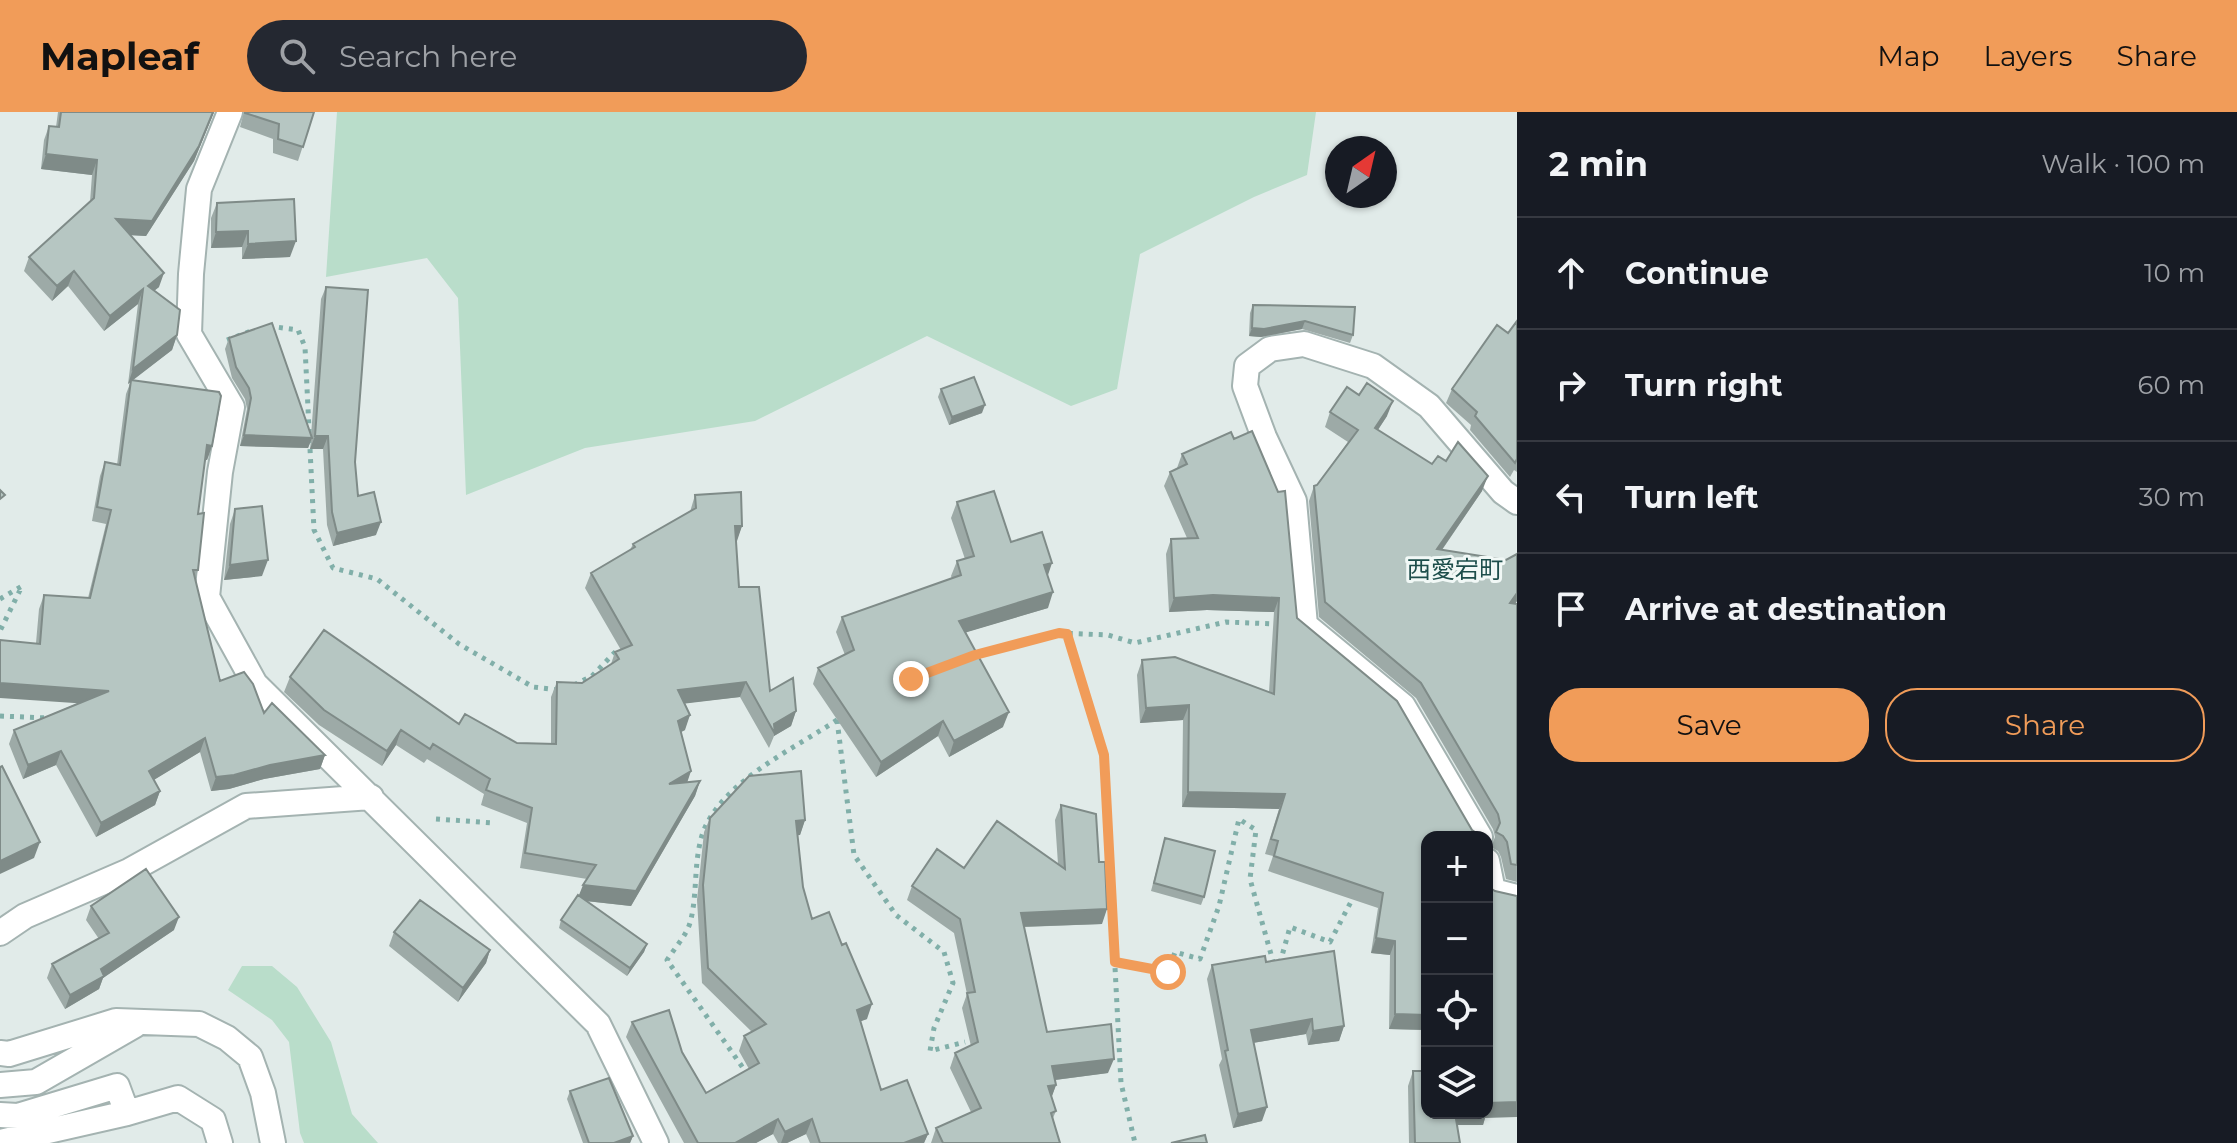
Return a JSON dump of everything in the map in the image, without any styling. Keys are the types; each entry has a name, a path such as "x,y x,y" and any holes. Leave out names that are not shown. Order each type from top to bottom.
{"street":[{"path":"230,112 199,189 191,274 189,334 232,407 220,472 207,597 255,684 598,1024 656,1143"},
{"path":"1476,831 1403,706 1305,625 1294,501 1264,437 1245,386 1247,366 1270,349 1304,344 1373,366 1429,406 1503,492 1517,502"},
{"path":"0,933 25,916 129,871 246,806 371,797"},
{"path":"1493,891 1517,897"},
{"path":"0,1053 9,1054 116,1021 199,1024 227,1038 250,1057 263,1093 273,1143"},
{"path":"0,1085 36,1082 141,1022"},
{"path":"0,1115 18,1116 117,1086 127,1113"},
{"path":"0,1142 178,1098 213,1120 220,1143"}],"path":[{"path":"202,355 236,334 270,326 298,330 305,347 314,530 333,568 377,579 459,644 533,687 564,691 592,676 619,648"},
{"path":"0,599 22,586 0,631"},
{"path":"962,660 1059,633 1108,635 1135,643 1226,622 1305,625"},
{"path":"1067,634 1104,755 1121,1083 1135,1143"},
{"path":"748,1076 667,960 690,925 700,841 716,807 729,793 763,768 848,713"},
{"path":"0,716 61,718"},
{"path":"837,720 854,855 896,915 944,952 953,983 934,1028 930,1051 965,1042"},
{"path":"395,822 419,818 495,823"},
{"path":"1115,962 1168,972 1175,952 1200,959 1219,906 1239,819 1256,830 1250,879 1277,976 1290,927 1330,942 1361,881"}],"green space":[{"path":"337,112 1316,112 1307,175 1254,197 1140,254 1117,389 1071,406 927,336 755,421 585,448 466,495 458,298 427,258 326,277"},
{"path":"242,966 272,966 297,987 331,1042 352,1114 378,1143 304,1143 300,1133 289,1042 272,1020 228,990"}],"building":[{"path":"61,112 213,112 199,146 152,221 116,219 164,273 148,286 180,310 177,335 133,369 143,289 110,316 74,271 57,286 29,257 94,198 97,160 46,154 49,126 59,127"},
{"path":"245,112 314,112 303,147 278,139 279,124"},
{"path":"294,199 296,241 248,244 248,231 216,232 217,203"},
{"path":"326,287 368,290 355,462 358,496 374,492 381,522 337,533 332,512 328,436 315,436"},
{"path":"1253,305 1355,307 1353,335 1305,321 1264,329 1252,328"},
{"path":"1517,321 1515,463 1475,416 1477,412 1452,389 1497,325 1508,333"},
{"path":"272,323 312,438 244,435 251,398 249,388 236,367 229,338"},
{"path":"974,377 985,405 952,417 941,389"},
{"path":"131,380 219,392 221,396 212,446 207,445 198,514 204,513 198,570 193,570 220,681 244,672 253,684 264,713 272,703 325,755 216,777 205,738 149,771 160,791 101,823 61,751 28,765 14,730 109,691 0,683 0,640 40,644 44,595 90,598 111,510 97,507 105,462 120,465"},
{"path":"1367,383 1393,401 1375,428 1432,464 1438,456 1446,461 1458,442 1488,476 1437,549 1506,560 1517,554 1517,593 1510,603 1517,604 1517,865 1511,864 1507,842 1496,832 1500,823 1498,814 1421,683 1325,602 1314,486 1358,430 1330,412 1347,387 1359,395"},
{"path":"1252,431 1278,492 1285,491 1297,618 1397,701 1474,831 1421,831 1421,1015 1395,1014 1395,941 1376,938 1383,893 1274,856 1278,841 1271,839 1285,794 1188,792 1189,705 1146,708 1142,660 1175,657 1274,694 1279,598 1213,595 1174,598 1171,539 1198,538 1170,472 1187,464 1182,454 1231,432 1234,439"},
{"path":"994,491 1011,542 1042,532 1052,563 1044,565 1053,592 959,621 1009,712 954,741 943,721 881,762 818,668 854,650 842,617 961,575 957,561 974,556 957,502"},
{"path":"741,492 742,526 735,526 739,587 759,587 770,691 793,678 796,711 774,724 775,734 746,682 678,690 690,715 678,721 691,771 669,784 700,781 636,891 583,885 596,865 525,853 532,808 486,790 490,779 433,744 430,749 401,730 387,751 324,710 290,677 324,630 459,724 465,714 517,743 556,744 557,682 582,683 619,659 615,652 632,645 591,573 635,547 633,544 696,508 695,495"},
{"path":"262,506 268,560 230,565 235,509"},
{"path":"0,767 40,842 0,861"},
{"path":"801,771 805,820 796,821 803,887 812,919 829,912 872,1004 857,1010 881,1090 907,1080 928,1134 904,1143 820,1143 812,1119 785,1132 778,1119 735,1143 698,1143 632,1022 669,1010 682,1052 706,1093 759,1063 744,1036 766,1024 708,968 703,885 710,818 749,776"},
{"path":"1061,805 1096,814 1099,862 1105,862 1107,909 1021,913 1047,1032 1111,1024 1114,1059 1052,1066 1056,1085 1048,1086 1056,1111 1051,1113 1060,1143 943,1143 936,1128 981,1108 955,1053 978,1042 967,993 975,992 960,919 912,886 937,849 964,868 997,821 1065,869"},
{"path":"1165,838 1215,851 1204,897 1154,883"},
{"path":"146,869 179,917 101,969 104,976 70,995 52,964 109,933 91,906"},
{"path":"1493,890 1517,896 1517,1102 1493,1103"},
{"path":"578,895 647,944 630,968 561,920"},
{"path":"420,900 490,950 463,988 394,932"},
{"path":"1334,951 1344,1026 1313,1031 1312,1019 1251,1030 1267,1107 1238,1114 1212,965 1265,956 1266,962"},
{"path":"1413,1071 1421,1071 1421,1119 1456,1119 1460,1143 1415,1143"},
{"path":"609,1078 633,1136 614,1143 589,1143 570,1091"},
{"path":"1205,1135 1207,1143 1171,1143"}],"district":[{"name":"西愛宕町","path":"1455,569"}],"route":[{"path":"911,679 975,655 1059,633 1067,634 1104,755 1115,962 1168,972"}]}
